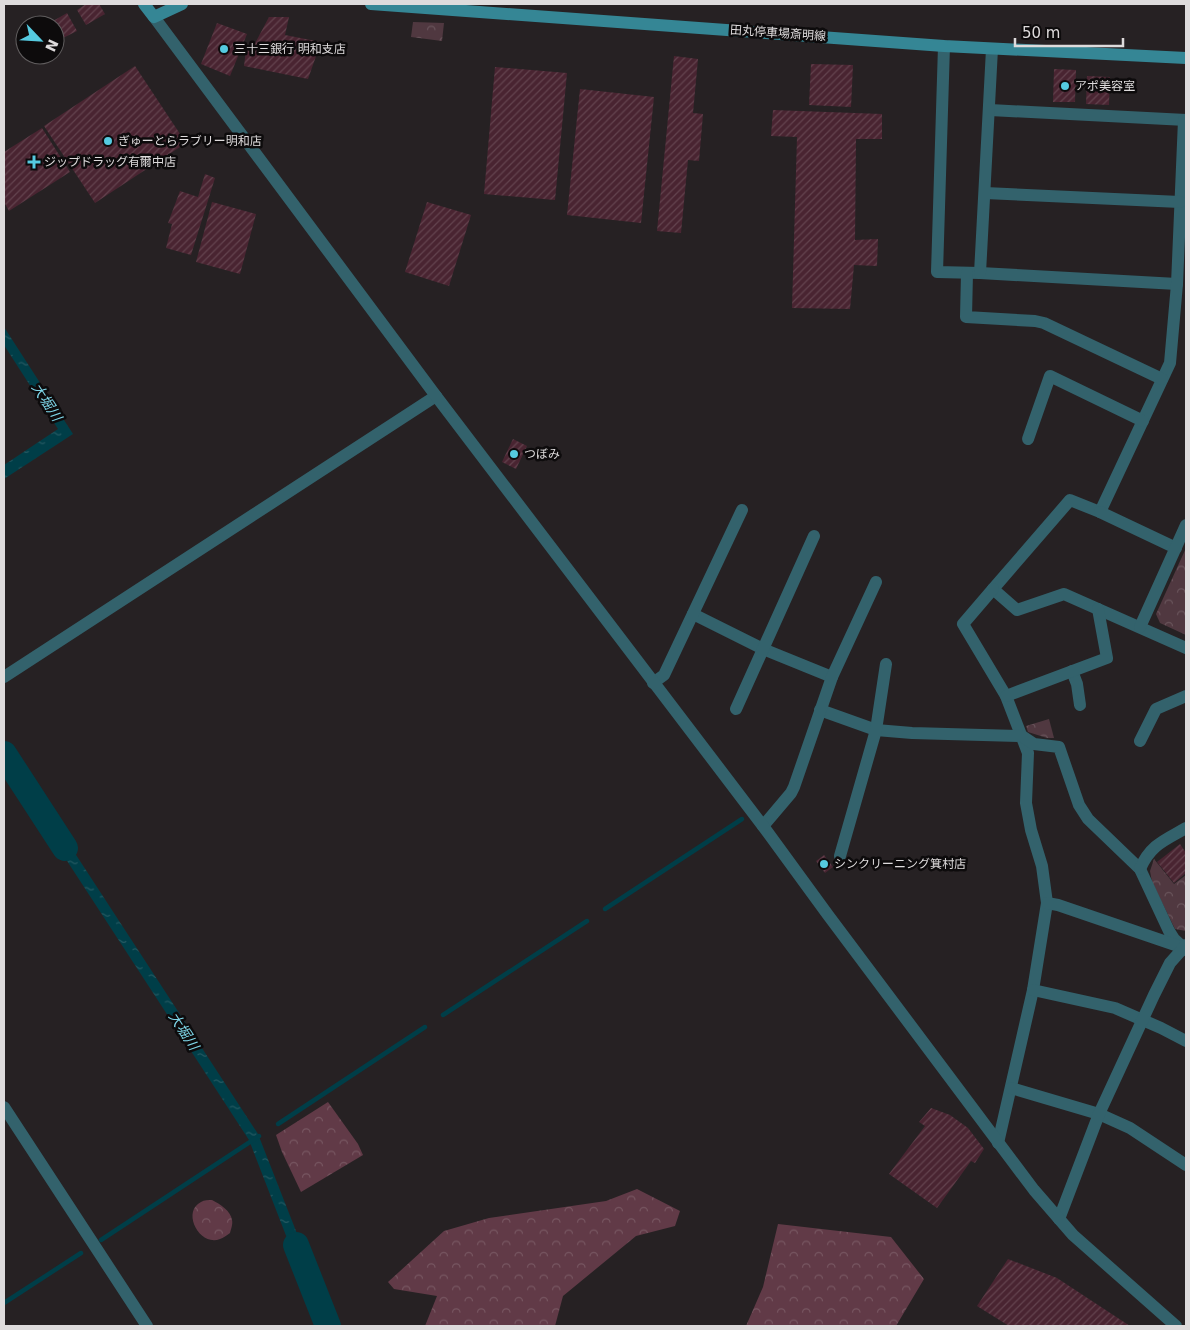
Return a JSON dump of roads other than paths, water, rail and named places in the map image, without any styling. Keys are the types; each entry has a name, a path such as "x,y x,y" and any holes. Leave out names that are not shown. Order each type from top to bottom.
{"main road":[{"path":"144,4 154,17 182,4"},
{"name":"田丸停車場斎明線","path":"371,4 944,46 1186,58"}],"street":[{"path":"154,17 436,396 763,826 998,1143 1073,1235 1176,1326"},
{"path":"944,46 936,272 980,272 1176,284"},
{"path":"980,272 992,49"},
{"path":"990,110 1185,120 1170,363 1100,512"},
{"path":"985,193 1180,202"},
{"path":"967,273 966,317 1044,323 1162,379"},
{"path":"1028,439 1050,376 1143,420"},
{"path":"4,678 436,396"},
{"path":"998,1143 1033,990 1047,903 1042,866 1030,830 1026,803 1028,753 1006,696 963,624 1070,500 1176,548"},
{"path":"653,683 664,675 742,510"},
{"path":"1140,627 1186,525"},
{"path":"736,709 814,536"},
{"path":"763,826 794,787 832,677 876,582"},
{"path":"993,589 1017,610 1064,594 1186,648"},
{"path":"1006,696 1107,658 1098,609"},
{"path":"693,614 763,649 832,677"},
{"path":"840,856 876,730 886,664"},
{"path":"1072,671 1077,684 1080,705"},
{"path":"1140,741 1156,709 1186,696"},
{"path":"820,710 876,730 912,733 1022,736 1034,744 1059,747 1079,805 1088,818 1140,869 1169,931 1174,939 1185,948"},
{"path":"1140,869 1145,858 1156,845 1186,828"},
{"path":"1047,903 1058,905 1185,948"},
{"path":"1059,1219 1100,1114 1143,1020 1170,963 1185,948"},
{"path":"1033,990 1115,1008 1186,1040"},
{"path":"1011,1088 1100,1114 1130,1128 1186,1165"},
{"path":"4,1107 147,1326"}],"water":[{"path":"4,327 73,434 4,479 4,465 58,429 4,345"},
{"path":"4,746 39,801 31,805 4,764"},
{"path":"50,815 258,1134 314,1277 304,1282 249,1140 41,821"}],"waterway":[{"name":"大堀川","path":"4,754 65,848"},
{"path":"605,909 742,819"},
{"path":"443,1015 587,921"},
{"path":"278,1124 425,1027"},
{"path":"101,1240 259,1136"},
{"name":"大堀川","path":"296,1245 328,1326"},
{"path":"4,1303 81,1253"}],"place":[{"name":"三十三銀行 明和支店","path":"224,49"},
{"name":"アポ美容室","path":"1065,86"},
{"name":"ぎゅーとらラブリー明和店","path":"108,141"},
{"name":"ジップドラッグ有爾中店","path":"34,162"},
{"name":"つぼみ","path":"514,454"},
{"name":"シンクリーニング箕村店","path":"824,864"}]}
